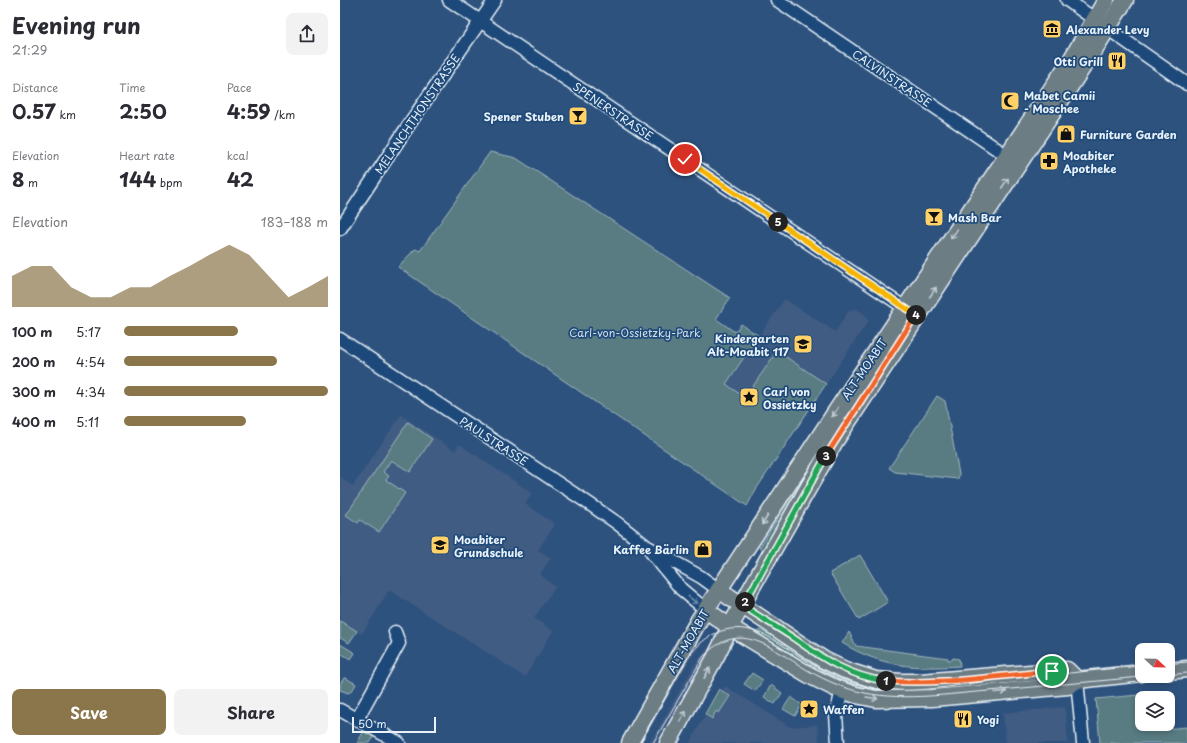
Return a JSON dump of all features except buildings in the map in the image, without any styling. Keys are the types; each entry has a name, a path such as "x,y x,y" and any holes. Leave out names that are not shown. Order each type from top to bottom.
{"main road":[{"name":"ALT-MOABIT","path":"630,743 719,590 911,312 1102,24 1106,0"},
{"name":"ALT-MOABIT","path":"668,743 753,585 911,312 1007,156 1071,60 1125,0"},
{"name":"PAULSTRASSE","path":"719,590 824,660 844,670 876,680 921,682 1067,670 1077,680"},
{"path":"706,610 730,627 809,675 842,690 856,695 876,699 932,698 1068,686 1077,680 1135,674"},
{"path":"1175,670 1187,669"}],"street":[{"name":"SPENERSTRASSE","path":"449,0 911,312"},
{"name":"MELANCHTHONSTRASSE","path":"340,229 495,0"},
{"name":"CALVINSTRASSE","path":"777,0 1007,156"},
{"path":"1067,0 1187,84"},
{"name":"PAULSTRASSE","path":"340,339 588,503 617,523 646,546 701,577 719,590"},
{"name":"PAULSTRASSE","path":"646,546 681,590 706,610"},
{"path":"357,719 399,643 395,632"},
{"path":"1077,680 1084,743"},
{"path":"838,743 836,715 842,690"},
{"path":"340,710 399,743"}],"shaded area":[{"name":"Kindergarten Alt-Moabit 117","path":"785,299 835,332 850,309 853,311 855,308 868,317 867,319 869,320 826,384 777,351 745,398 725,384"},
{"name":"Moabiter Grundschule","path":"401,415 455,451 459,444 532,493 525,504 555,524 538,550 551,558 540,574 555,587 534,618 553,631 525,677 389,590 362,634 340,621 340,477 353,486"},
{"path":"698,640 703,643 689,660 641,743 636,743 691,649"},
{"path":"709,647 711,648 656,743 650,743 695,664"},
{"path":"725,686 790,727 817,725 819,743 690,743 701,722"},
{"path":"1065,707 1068,743 1006,743 1003,713"}],"green space":[{"name":"Carl-von-Ossietzky-Park","path":"490,152 516,158 730,298 716,319 735,332 741,324 759,336 726,384 745,398 777,351 826,384 755,491 747,506 398,267 415,249 420,251"},
{"path":"899,326 765,553 759,548 784,509 812,460"},
{"path":"937,396 945,401 959,474 958,479 895,472 889,468"},
{"path":"408,422 432,439 410,472 391,460 383,472 389,476 386,480 405,493 379,532 360,520 358,523 346,515"},
{"path":"860,555 888,602 859,620 830,573"},
{"path":"340,621 357,631 349,643 340,638"},
{"path":"759,630 768,634 769,631 909,687 909,695 896,695 848,686 808,667 758,634"},
{"path":"849,632 856,646 948,658 948,660 952,660 953,658 959,659 960,666 928,667 899,665 885,662 857,651 842,643"},
{"path":"340,644 355,653 351,659 340,653"},
{"path":"752,673 763,680 755,691 744,684"},
{"path":"344,678 356,684 352,691 348,693 340,690 340,684"},
{"path":"771,685 782,693 775,704 764,697"},
{"path":"719,689 730,696 719,713 716,711 712,719 705,714"},
{"path":"1135,695 1135,731 1175,731 1175,728 1187,727 1187,743 1100,743 1096,699"},
{"path":"791,697 802,705 795,716 783,709"},
{"path":"365,729 375,734 370,743 357,743"}],"tram line":[{"path":"639,743 693,651 699,644 714,634 731,629 756,631 778,642 801,658 835,677 863,686 881,689 917,690 1007,678 1135,667"},
{"path":"653,743 703,657 717,645 730,639 743,638 756,641 829,681 843,687 865,693 880,695 911,697 943,695 1135,678"},
{"path":"1175,663 1187,662"},
{"path":"1175,674 1187,673"}],"place":[{"name":"Alexander Levy","path":"1052,29"},
{"name":"Otti Grill","path":"1117,61"},
{"name":"Mabet Camii - Moschee","path":"1010,101"},
{"name":"Spener Stuben","path":"578,116"},
{"name":"Furniture Garden","path":"1066,134"},
{"name":"Moabiter Apotheke","path":"1049,161"},
{"name":"Mash Bar","path":"934,217"},
{"name":"Kindergarten Alt-Moabit 117","path":"803,344"},
{"name":"Carl von Ossietzky","path":"749,397"},
{"name":"Moabiter Grundschule","path":"440,545"},
{"name":"Kaffee Bärlin","path":"703,549"},
{"name":"Waffen","path":"809,709"},
{"name":"Yogi","path":"963,719"}],"route":[{"path":"685,159 917,316 822,462 768,561 753,585 743,606 824,660 844,670 876,680 921,682 1052,671"}]}
